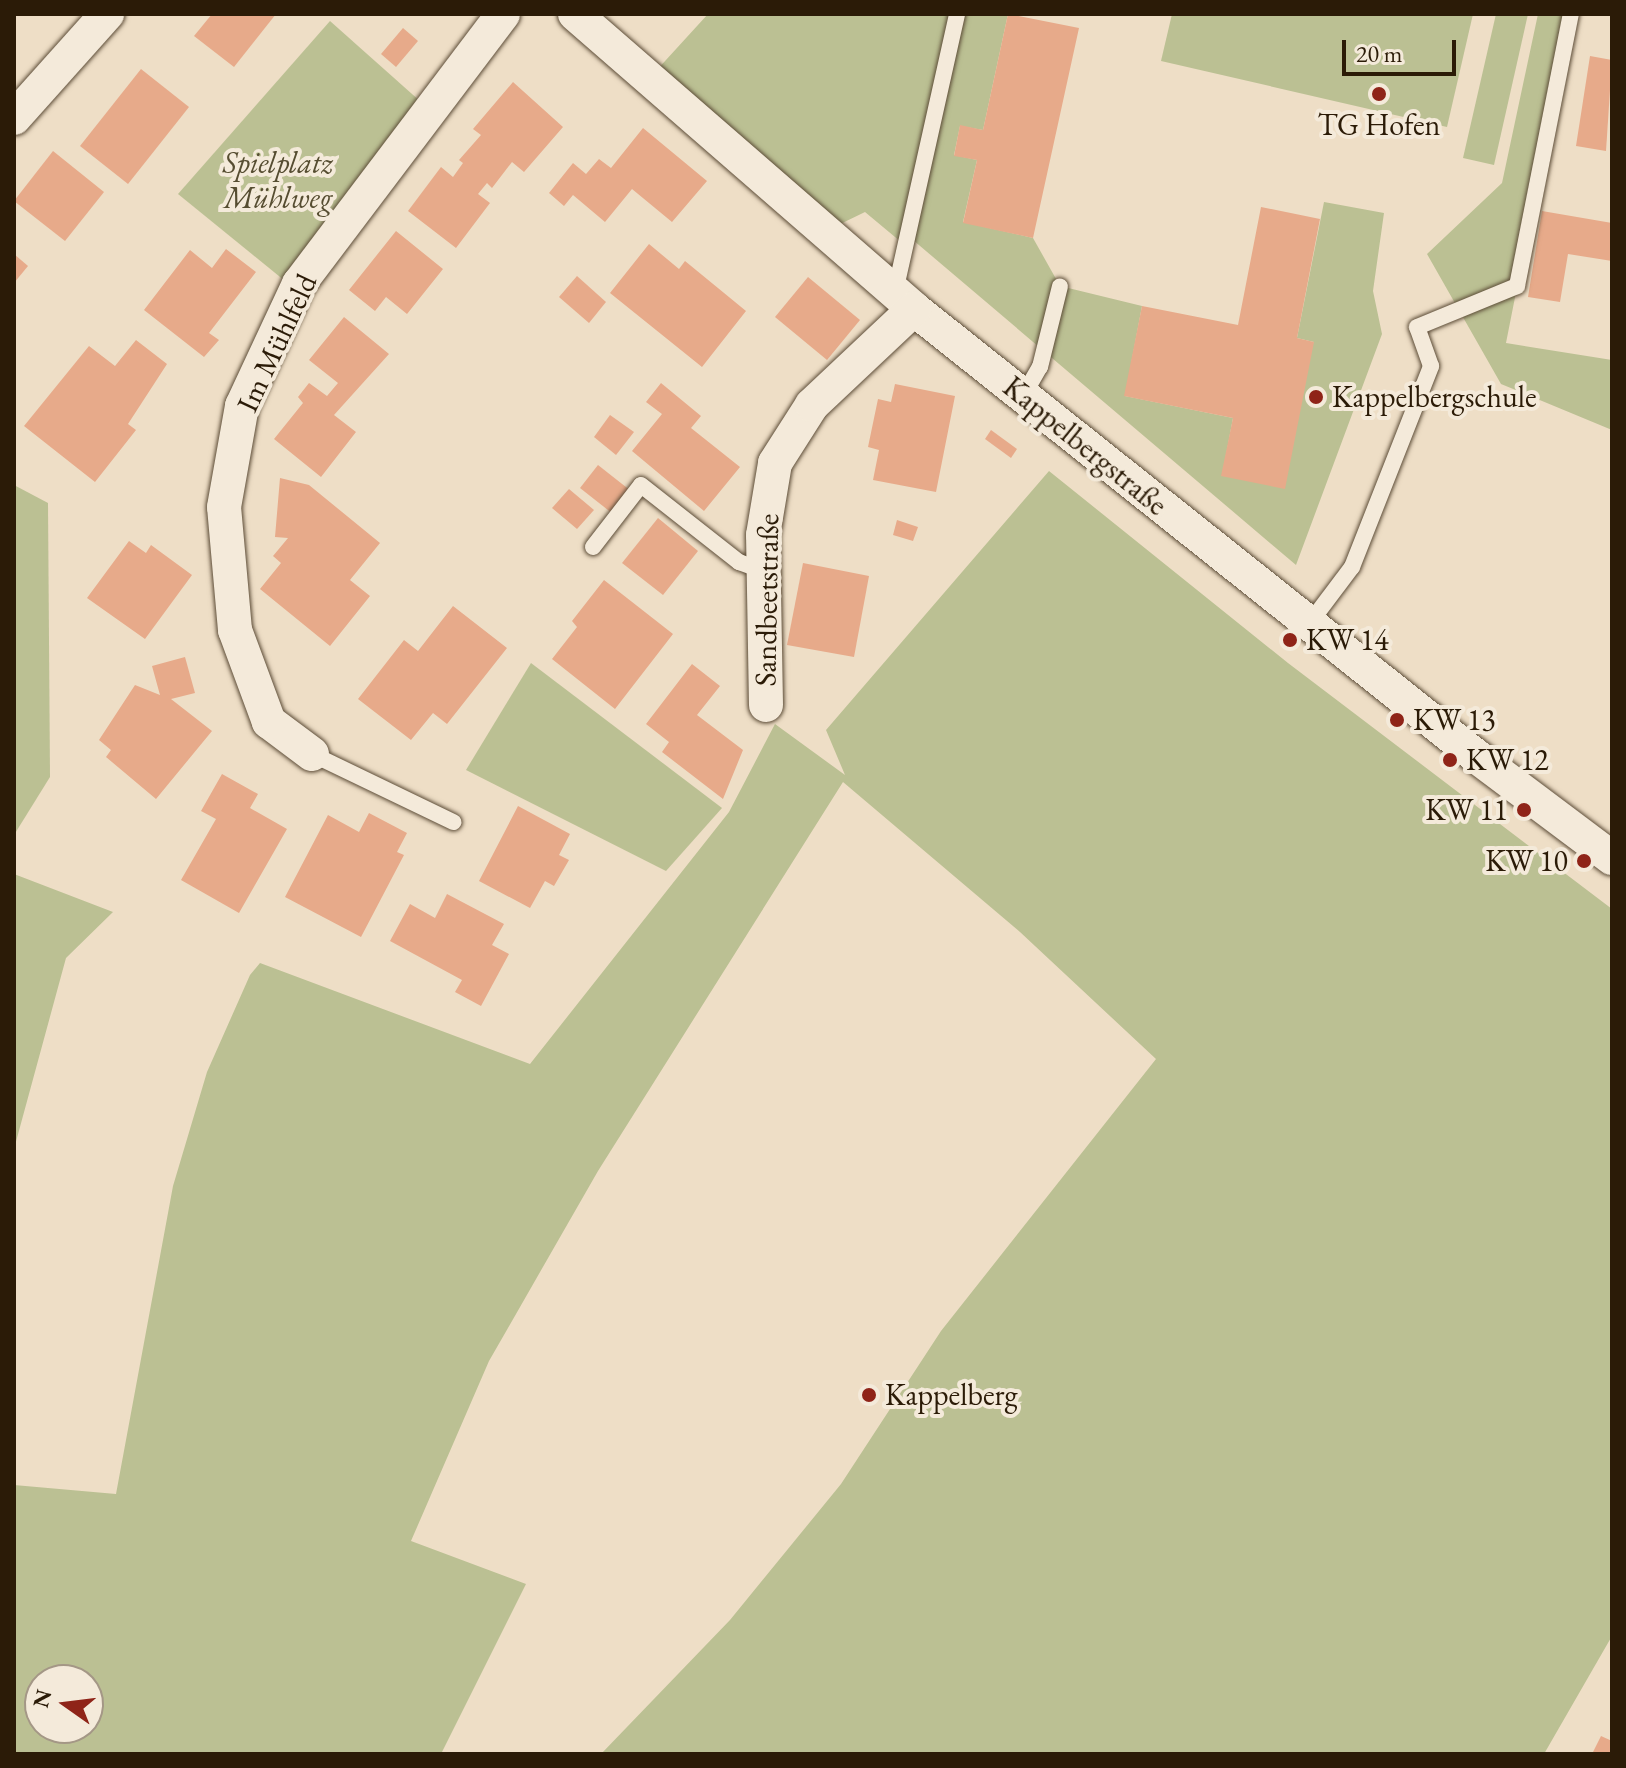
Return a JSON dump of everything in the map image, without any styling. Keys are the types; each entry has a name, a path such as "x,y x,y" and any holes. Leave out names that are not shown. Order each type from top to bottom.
{"street":[{"path":"14,118 107,14"},
{"name":"Im Mühlfeld","path":"312,754 269,722 235,630 224,507 242,406 299,284 503,14"},
{"name":"Kappelbergstraße","path":"575,14 904,301 1309,624 1612,858"},
{"name":"Sandbeetstraße","path":"766,705 763,535 775,463 812,405 904,301"}],"lane":[{"path":"904,301 957,14"},
{"path":"1309,624 1352,567 1431,366 1417,327 1517,286 1571,14"},
{"path":"1023,396 1040,367 1060,286"},
{"path":"593,547 641,485 739,562 764,571"},
{"path":"312,754 453,822"}],"green space":[{"path":"708,14 952,14 901,242 865,212 830,229 655,72"},
{"path":"965,14 1008,14 983,130 960,126 954,155 977,160 963,222 1033,238 1060,286 1142,306 1125,396 1233,418 1222,476 1314,342 1297,338 1324,202 1384,213 1373,291 1382,334 1296,565 913,240"},
{"name":"TG Hofen","path":"1172,14 1473,14 1447,127 1161,61"},
{"path":"1496,14 1528,14 1494,165 1463,158"},
{"path":"1538,14 1571,14 1506,343 1612,360 1612,430 1501,384 1427,254 1502,183"},
{"name":"Spielplatz Mühlweg","path":"330,21 421,102 285,281 178,194"},
{"path":"1049,471 1288,663 1612,909 1612,1636 1544,1754 601,1754 730,1620 841,1484 941,1331 1156,1059 1020,932 843,782 598,1171 489,1361 411,1541 526,1584 441,1754 14,1754 14,1485 116,1494 173,1186 207,1072 250,975 260,963 530,1064 729,812 775,724 845,775 826,730"},
{"path":"14,485 48,503 50,777 14,835"},
{"path":"531,663 722,808 666,871 466,770"},
{"path":"14,874 113,912 66,958 14,1149"}],"building":[{"path":"212,14 276,14 234,67 194,36"},
{"path":"1008,14 1079,28 1033,238 963,223 977,160 954,156 960,125 983,130"},
{"path":"403,28 418,41 396,67 381,54"},
{"path":"1590,56 1612,60 1606,151 1576,146"},
{"path":"141,69 189,107 128,184 80,146"},
{"path":"513,82 563,127 524,172 512,162 492,188 487,183 478,194 490,203 456,248 408,211 441,167 453,177 463,163 459,160 481,135 473,129"},
{"path":"643,128 707,181 672,222 632,189 605,222 573,195 564,206 549,193 573,163 586,174 599,159 611,168"},
{"path":"53,151 104,192 65,241 14,201"},
{"path":"1261,207 1320,219 1297,338 1314,342 1285,489 1221,476 1233,418 1124,396 1142,306 1238,325"},
{"path":"1542,211 1612,223 1612,261 1568,254 1560,302 1528,297"},
{"path":"396,231 443,269 407,314 386,297 375,311 349,290"},
{"path":"649,244 679,269 685,261 746,311 702,367 610,293"},
{"path":"226,249 256,272 209,333 219,340 204,357 144,310 190,250 212,268"},
{"path":"14,254 28,266 14,283"},
{"path":"577,276 606,302 589,323 559,297"},
{"path":"808,277 860,320 827,360 775,317"},
{"path":"344,317 389,354 334,415 356,432 321,477 274,439 303,403 298,397 309,383 327,396 338,383 309,360"},
{"path":"136,340 167,364 128,424 136,430 95,482 24,426 89,346 115,366"},
{"path":"661,383 701,416 691,428 740,467 704,511 632,451 662,414 646,402"},
{"path":"895,384 955,396 936,492 873,480 879,450 868,447 878,399 891,402"},
{"path":"610,415 634,432 616,455 594,437"},
{"path":"991,430 1017,449 1011,458 985,439"},
{"path":"598,465 631,491 613,514 580,488"},
{"path":"280,478 309,485 380,543 350,580 370,596 330,646 260,589 281,563 273,556 288,538 275,537"},
{"path":"569,489 594,510 577,529 552,508"},
{"path":"658,518 698,551 663,595 622,563"},
{"path":"897,520 918,527 913,541 893,535"},
{"path":"129,541 146,553 151,545 192,575 145,639 87,598"},
{"path":"803,563 869,576 854,657 787,645"},
{"path":"604,580 673,634 615,709 552,659 577,627 572,621"},
{"path":"453,606 507,648 447,724 433,713 411,740 358,699 404,640 418,651"},
{"path":"185,657 195,693 171,699 212,731 156,799 106,757 111,750 99,740 135,685 160,695 152,666"},
{"path":"692,664 720,686 697,715 743,750 723,799 662,752 669,742 646,724"},
{"path":"222,774 258,794 250,808 287,829 239,913 181,880 216,819 201,811"},
{"path":"518,806 570,834 559,855 569,860 554,886 545,881 530,908 479,881"},
{"path":"369,813 407,833 397,852 404,855 361,937 285,897 328,815 359,832"},
{"path":"447,894 504,924 492,945 509,954 481,1006 455,992 462,980 390,941 410,904 435,918"},
{"path":"1601,1736 1612,1741 1612,1754 1592,1754"}],"place":[{"name":"TG Hofen","path":"1379,94"},
{"name":"Kappelbergschule","path":"1316,397"},
{"name":"KW 14","path":"1290,640"},
{"name":"KW 13","path":"1397,720"},
{"name":"KW 12","path":"1450,760"},
{"name":"KW 11","path":"1524,810"},
{"name":"KW 10","path":"1584,861"},
{"name":"Kappelberg","path":"869,1395"}]}
